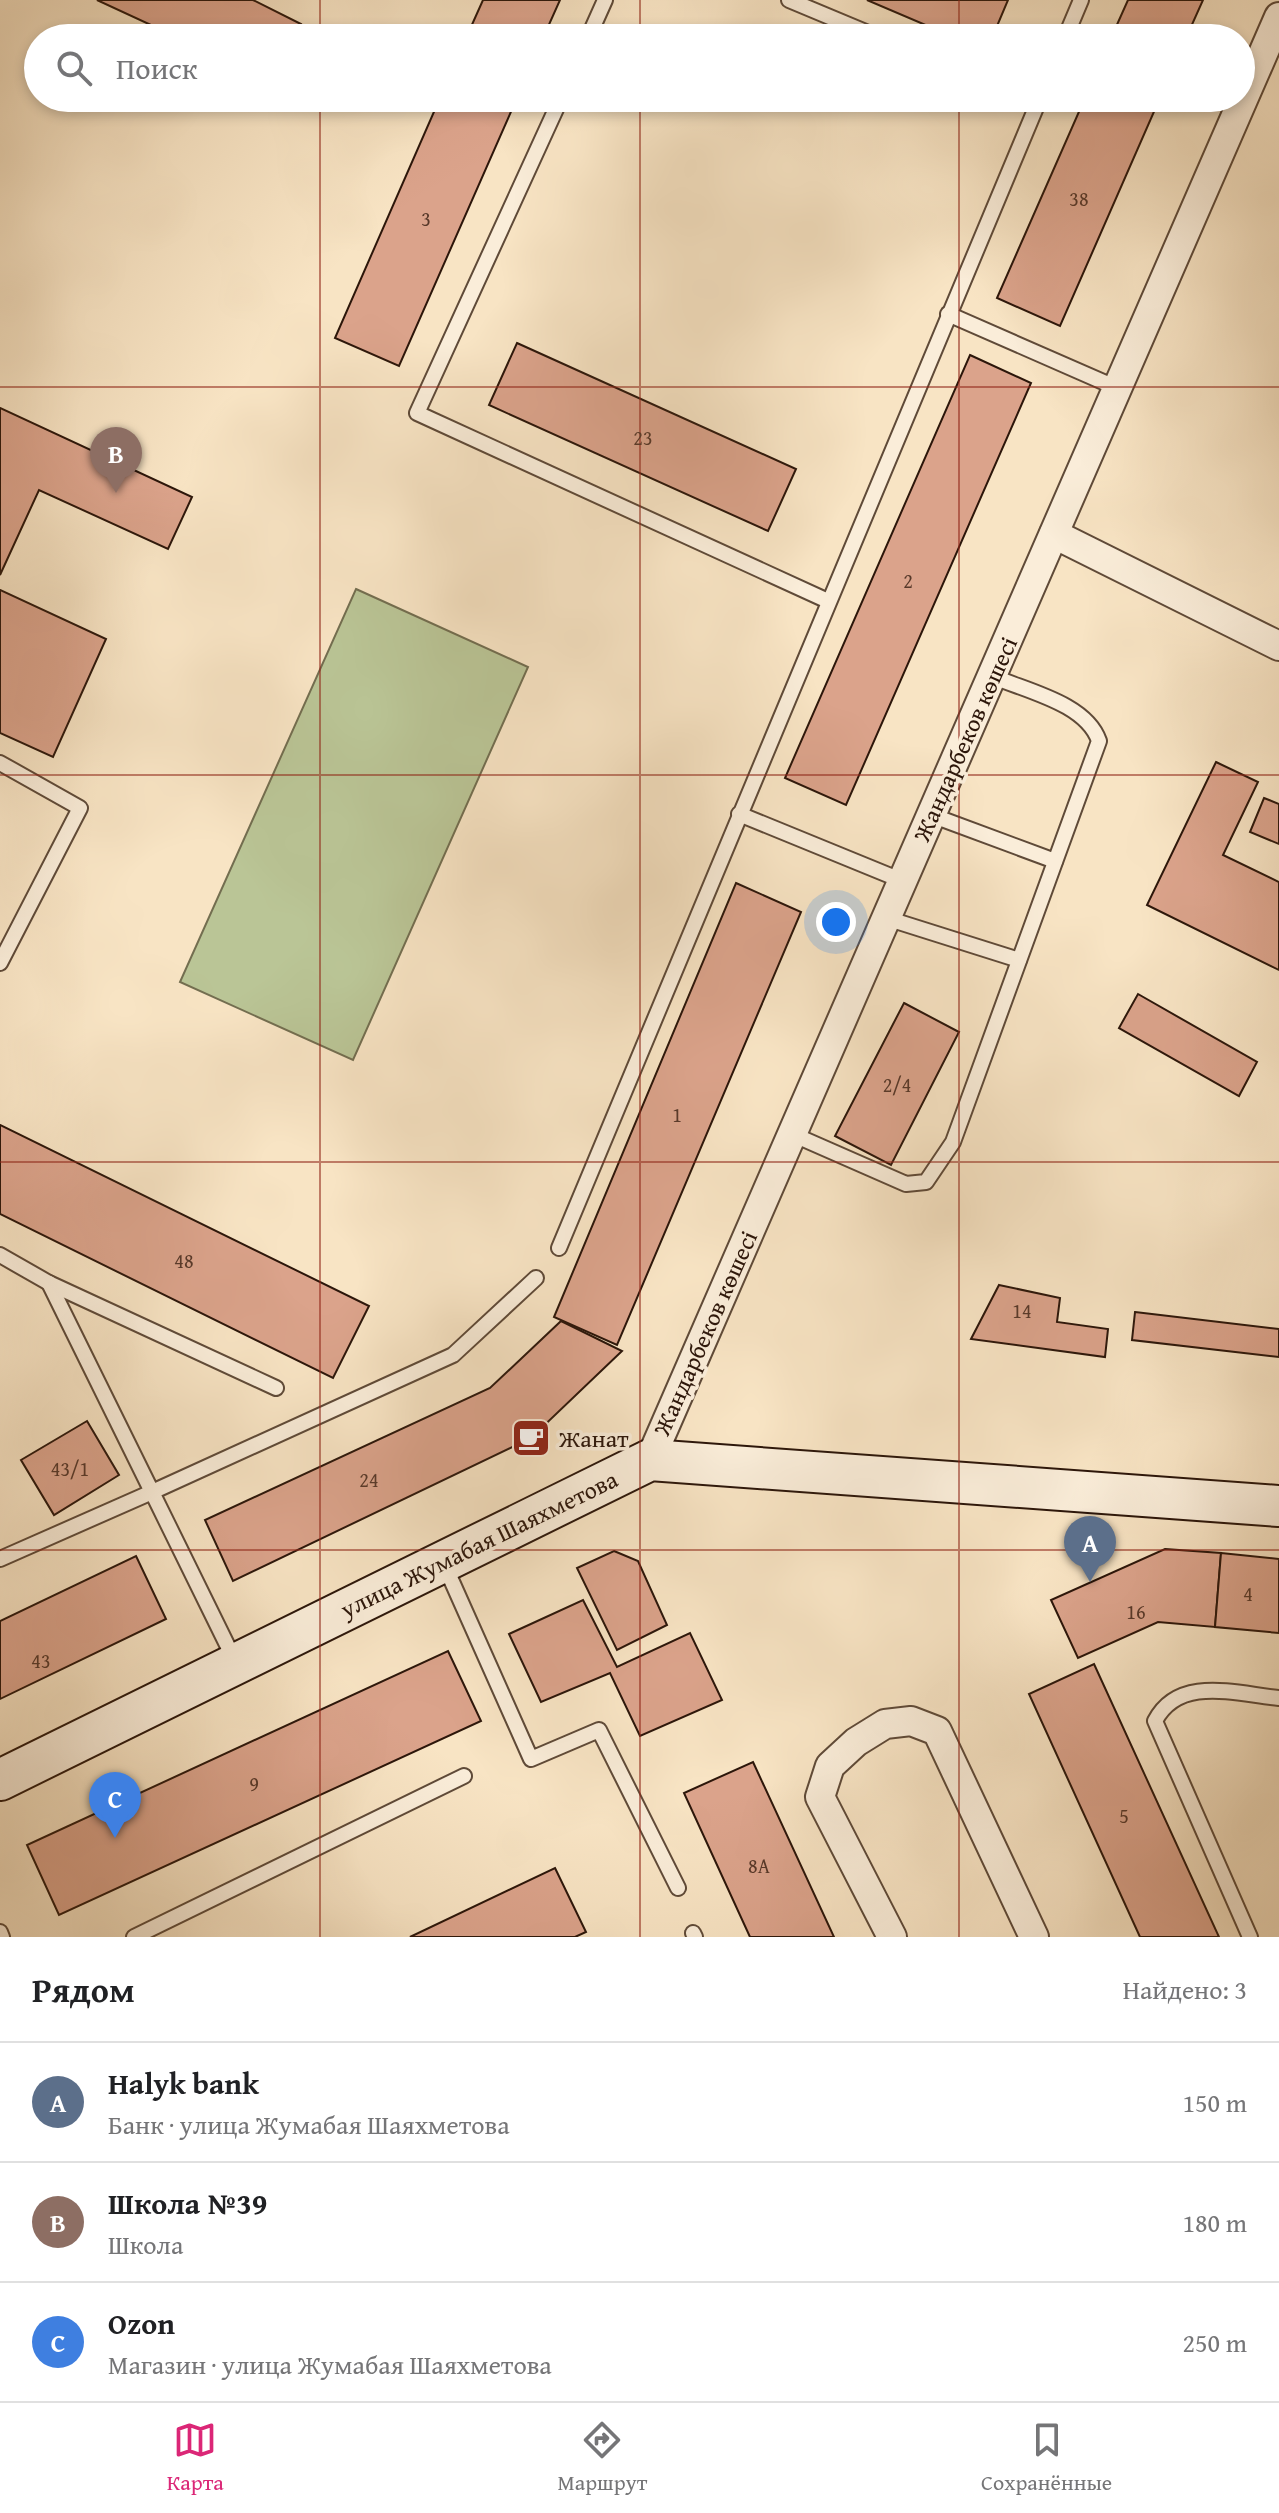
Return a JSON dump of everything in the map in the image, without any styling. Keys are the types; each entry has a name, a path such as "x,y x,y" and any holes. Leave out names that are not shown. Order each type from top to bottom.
{"street":[{"name":"Жандарбеков көшесі","path":"1255,72 1279,17"},
{"name":"Жандарбеков көшесі","path":"650,1460 1238,112"},
{"path":"1054,534 1279,646"},
{"path":"650,1460 1279,1506"},
{"name":"улица Жумабая Шаяхметова","path":"0,1780 650,1460"},
{"path":"892,1937 820,1797 830,1766 856,1742 885,1724 911,1721 937,1731 1034,1937"}],"lane":[{"path":"594,24 605,0"},
{"path":"789,0 846,24"},
{"path":"1071,24 1081,0"},
{"path":"555,112 417,413 828,601"},
{"path":"559,1248 1029,112"},
{"path":"948,314 1117,388"},
{"path":"792,1134 906,1184 926,1182 953,1142 1099,741 1094,725 1079,713 992,676"},
{"path":"0,763 80,808 0,963"},
{"path":"739,814 903,881"},
{"path":"931,815 1055,861"},
{"path":"886,918 1019,960"},
{"path":"0,1255 49,1283 276,1388"},
{"path":"0,1559 453,1355 536,1278"},
{"path":"49,1283 236,1664"},
{"path":"443,1562 531,1759 599,1730 678,1888"},
{"path":"1250,1937 1155,1721 1163,1707 1190,1690 1279,1698"},
{"path":"134,1937 464,1776"}],"green space":[{"path":"356,589 528,667 353,1060 180,982"}],"building":[{"path":"97,0 253,0 301,24 149,24"},
{"path":"483,0 560,0 549,24 472,24"},
{"path":"867,0 1008,0 998,24 923,24"},
{"path":"1128,0 1203,0 1192,24 1117,24"},
{"path":"434,112 511,112 399,366 335,338"},
{"path":"1079,112 1154,112 1060,326 997,298"},
{"path":"517,343 796,469 768,531 489,405"},
{"path":"970,355 1031,383 846,805 785,778"},
{"path":"0,408 192,497 168,549 39,490 0,575"},
{"path":"0,590 106,639 53,757 0,733"},
{"path":"1216,762 1258,782 1223,855 1279,882 1279,970 1147,905"},
{"path":"1264,798 1279,804 1279,844 1250,832"},
{"path":"736,883 801,912 617,1345 554,1317"},
{"path":"1138,994 1257,1062 1239,1096 1119,1028"},
{"path":"904,1003 959,1032 891,1165 835,1136"},
{"path":"0,1125 369,1306 333,1378 0,1214"},
{"path":"999,1285 1060,1298 1057,1322 1108,1329 1105,1357 971,1339"},
{"path":"1135,1312 1279,1329 1279,1357 1132,1340"},
{"path":"561,1321 622,1351 531,1438 233,1581 205,1520 490,1388"},
{"path":"87,1421 119,1475 54,1515 21,1460"},
{"path":"1165,1549 1221,1553 1215,1627 1158,1622 1078,1658 1051,1600"},
{"path":"614,1551 638,1561 667,1625 617,1650 577,1568"},
{"path":"1221,1553 1279,1559 1279,1633 1215,1627"},
{"path":"136,1556 166,1619 0,1699 0,1621"},
{"path":"583,1600 617,1667 690,1633 722,1700 640,1736 610,1673 541,1702 509,1634"},
{"path":"448,1651 481,1721 59,1915 27,1845"},
{"path":"1094,1664 1219,1937 1140,1937 1029,1694"},
{"path":"753,1762 834,1937 750,1937 684,1793"},
{"path":"555,1868 586,1932 575,1937 410,1937"}],"place":[{"name":"Школа №39","path":"116,493"},
{"name":"Жанат","path":"531,1438"},
{"name":"Halyk bank","path":"1090,1582"},
{"name":"Ozon","path":"115,1838"}]}
